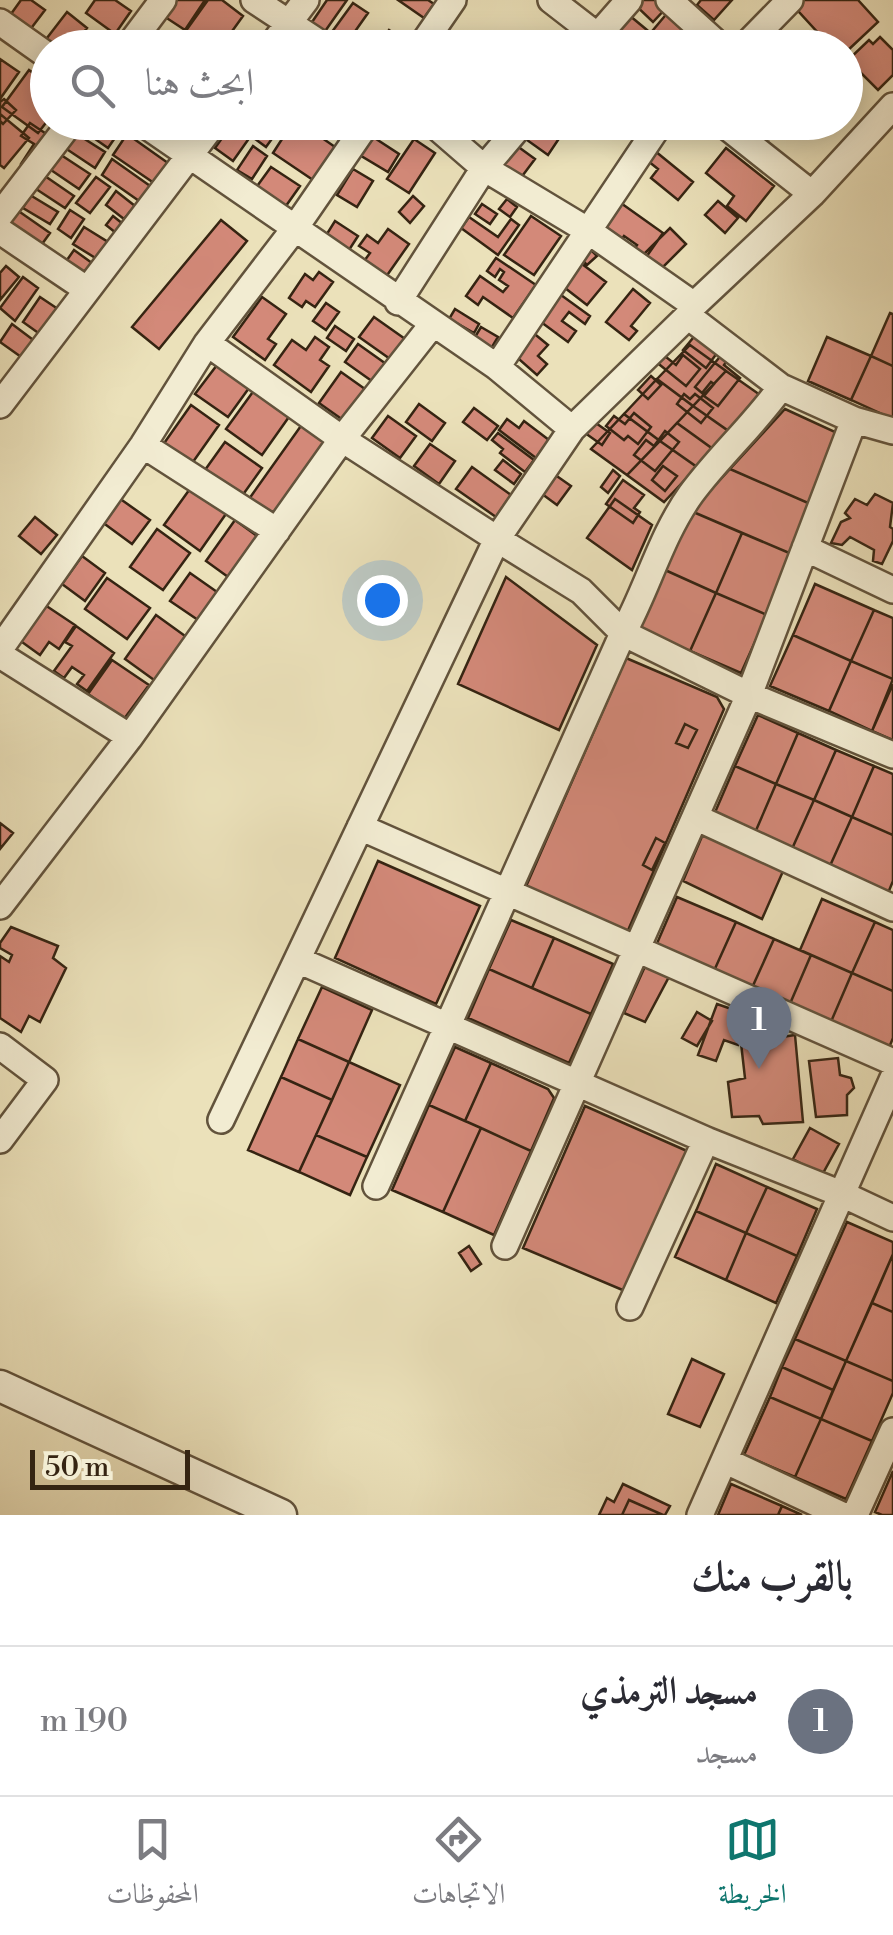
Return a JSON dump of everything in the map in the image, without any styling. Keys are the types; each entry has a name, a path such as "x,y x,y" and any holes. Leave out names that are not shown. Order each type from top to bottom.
{"street":[{"path":"0,8 6,0"},
{"path":"140,30 163,0"},
{"path":"254,0 301,30"},
{"path":"283,30 306,0"},
{"path":"432,30 453,0"},
{"path":"551,0 583,30"},
{"path":"608,30 629,0"},
{"path":"669,0 702,30"},
{"path":"761,30 790,0"},
{"path":"0,22 30,43"},
{"path":"863,139 893,106"},
{"path":"0,215 57,140"},
{"path":"165,140 497,368 572,429"},
{"path":"0,406 202,140"},
{"path":"130,737 0,652 143,445 206,342 295,228 356,140"},
{"path":"452,140 484,168 586,230 781,387 854,420 893,432"},
{"path":"398,302 484,168 508,140"},
{"path":"497,368 648,140"},
{"path":"744,140 812,194"},
{"path":"221,1120 497,540 572,429 812,194 862,140"},
{"path":"0,231 86,288"},
{"path":"0,906 130,737 342,439 432,325"},
{"path":"206,342 342,439 581,591 624,633 748,694 893,755"},
{"path":"376,1186 446,1024 645,593 668,531 691,494 758,421 781,387"},
{"path":"505,1246 748,694 854,420"},
{"path":"143,445 277,531"},
{"path":"805,548 893,590"},
{"path":"695,817 893,908"},
{"path":"360,827 893,1062"},
{"path":"298,960 893,1218"},
{"path":"0,1046 45,1080 0,1140"},
{"path":"700,1515 893,1078"},
{"path":"630,1307 706,1140"},
{"path":"0,1386 281,1515"},
{"path":"856,1515 893,1431"},
{"path":"726,1461 842,1515"}],"building":[{"path":"21,0 31,0 45,10 26,35 6,21"},
{"path":"95,0 115,0 131,11 118,30 109,30 86,13"},
{"path":"172,0 205,0 185,30 162,15"},
{"path":"208,0 222,0 243,16 233,30 186,30"},
{"path":"327,0 347,0 326,30 308,28"},
{"path":"398,0 428,0 434,4 424,18"},
{"path":"630,0 660,0 667,7 653,22"},
{"path":"701,0 732,0 714,20 697,5"},
{"path":"788,0 858,0 878,22 863,36 863,30 816,30"},
{"path":"612,1 647,30 610,30 597,20"},
{"path":"353,3 368,13 356,30 333,30"},
{"path":"669,11 689,30 653,30"},
{"path":"67,12 87,28 86,30 53,30"},
{"path":"880,37 893,50 893,75 878,90 863,75 863,46 869,40 873,44"},
{"path":"0,59 19,72 0,99"},
{"path":"29,70 30,71 30,127 2,107"},
{"path":"4,99 16,110 3,124 0,102"},
{"path":"0,114 29,138 4,168 0,165"},
{"path":"30,123 30,140 49,140 29,170 21,164 34,144 21,136"},
{"path":"66,140 86,140 105,152 95,168 62,146"},
{"path":"97,140 113,140 108,148"},
{"path":"123,140 135,140 168,163 154,183 113,155"},
{"path":"221,140 248,140 233,161 215,148"},
{"path":"281,140 325,140 338,149 316,182 273,153"},
{"path":"367,140 378,140 399,154 388,172 358,154"},
{"path":"413,140 435,153 409,193 387,179"},
{"path":"527,140 558,140 548,155"},
{"path":"513,143 535,159 520,179 498,162"},
{"path":"253,146 267,156 252,179 237,170"},
{"path":"726,148 774,186 746,221 727,206 734,196 706,173"},
{"path":"655,151 693,182 678,200 651,178 658,169 648,161"},
{"path":"58,153 90,174 79,189 48,168"},
{"path":"112,159 153,188 142,203 102,175"},
{"path":"271,167 300,186 281,213 252,193"},
{"path":"353,169 373,181 357,207 337,195"},
{"path":"42,174 74,196 65,208 33,187"},
{"path":"96,177 110,187 90,213 76,203"},
{"path":"116,191 135,206 124,219 106,205"},
{"path":"30,195 58,212 50,224 23,208"},
{"path":"413,196 424,206 410,223 399,212"},
{"path":"507,199 517,207 510,217 499,209"},
{"path":"618,201 663,233 642,263 630,255 637,245 624,236 617,246 597,231"},
{"path":"718,201 738,218 725,233 705,215"},
{"path":"482,204 497,214 490,224 475,214"},
{"path":"17,210 50,233 37,251 5,227"},
{"path":"70,210 84,219 71,238 58,229"},
{"path":"113,216 123,224 116,233 106,225"},
{"path":"531,216 561,236 534,275 504,255"},
{"path":"469,217 498,237 511,219 519,225 498,255 461,228"},
{"path":"221,220 247,241 159,349 132,327"},
{"path":"335,221 358,236 338,267 315,253"},
{"path":"84,227 108,242 97,259 73,244"},
{"path":"670,228 686,244 651,279 635,263"},
{"path":"388,229 409,244 376,291 359,268 370,253 359,246 367,235 378,243"},
{"path":"587,246 597,256 587,265 577,255"},
{"path":"74,250 92,263 79,282 60,270"},
{"path":"566,252 606,282 587,305 556,281"},
{"path":"496,258 536,285 513,318 483,297 478,305 466,296 480,276 503,292 508,286 499,280 504,272 500,269 495,277 487,271"},
{"path":"6,266 19,277 0,300 0,273"},
{"path":"319,272 333,282 315,307 306,301 302,307 289,298 305,274 313,280"},
{"path":"23,277 38,288 15,321 0,308"},
{"path":"633,289 650,303 631,326 637,331 629,340 606,322"},
{"path":"561,295 590,316 585,324 569,312 562,321 576,331 568,342 541,322"},
{"path":"40,297 61,311 44,337 23,322"},
{"path":"262,297 286,314 268,339 276,344 265,360 233,337"},
{"path":"326,303 339,312 326,330 313,321"},
{"path":"455,309 479,324 474,333 458,324 452,335 443,329"},
{"path":"890,313 893,314 893,366 871,356"},
{"path":"374,317 408,341 393,361 359,337"},
{"path":"12,324 36,342 24,359 0,342"},
{"path":"335,326 354,339 346,351 327,338"},
{"path":"481,327 498,337 486,357 469,347"},
{"path":"531,331 548,345 538,356 547,364 537,375 512,353"},
{"path":"698,332 720,349 706,368 683,350"},
{"path":"315,337 329,347 320,360 329,366 311,392 274,365 292,340 306,350"},
{"path":"827,337 871,356 851,400 808,381"},
{"path":"358,344 389,366 376,384 345,362"},
{"path":"690,345 726,371 693,406 657,379"},
{"path":"661,353 676,365 683,355 700,369 686,386 655,361"},
{"path":"723,353 729,358 724,365 740,378 718,406 704,396 714,384 711,382 702,393 695,387"},
{"path":"871,356 893,366 893,419 851,400"},
{"path":"217,365 249,388 228,417 195,394"},
{"path":"726,371 763,397 730,432 693,406"},
{"path":"341,372 372,394 350,425 319,403"},
{"path":"651,376 661,385 648,399 638,390"},
{"path":"657,379 693,406 660,441 624,414"},
{"path":"255,389 291,414 262,455 226,429"},
{"path":"684,394 690,399 695,394 713,408 701,423 677,404"},
{"path":"419,404 445,423 432,441 406,422"},
{"path":"191,405 219,425 188,469 160,449"},
{"path":"693,406 730,432 713,449 677,423"},
{"path":"474,408 498,426 487,440 463,422"},
{"path":"785,409 846,437 815,506 730,469"},
{"path":"634,413 651,427 638,444 628,436 624,440 606,426 614,416 625,424"},
{"path":"624,414 660,441 627,475 591,449"},
{"path":"388,416 416,436 400,458 372,438"},
{"path":"507,419 519,428 524,421 549,440 536,458 499,430"},
{"path":"593,421 610,433 602,445 585,433"},
{"path":"303,423 332,444 278,520 249,499"},
{"path":"677,423 713,449 697,467 660,441"},
{"path":"665,431 679,442 655,471 634,455 646,440 654,446"},
{"path":"498,433 534,460 525,472 500,453 503,449 492,440"},
{"path":"660,441 697,467 664,502 627,475"},
{"path":"225,442 262,468 242,496 205,470"},
{"path":"430,444 455,461 439,484 414,466"},
{"path":"503,460 521,474 514,484 495,470"},
{"path":"663,466 677,476 665,491 652,480"},
{"path":"472,467 511,495 496,517 456,489"},
{"path":"730,469 815,506 794,555 691,511"},
{"path":"613,470 620,476 608,493 601,487"},
{"path":"551,472 571,486 557,505 538,491"},
{"path":"623,480 644,495 634,508 640,512 633,523 606,504"},
{"path":"192,486 228,511 200,551 164,525"},
{"path":"875,494 893,503 893,541 882,564 873,561 874,550 850,537 842,545 831,543 841,522 850,518 845,513 855,499 867,505"},
{"path":"119,498 150,520 132,544 102,522"},
{"path":"615,499 652,525 632,570 587,538"},
{"path":"691,511 742,533 716,593 665,570"},
{"path":"35,517 57,535 41,554 19,536"},
{"path":"235,520 264,541 235,582 206,561"},
{"path":"157,529 190,553 163,590 130,567"},
{"path":"742,533 794,555 767,615 716,593"},
{"path":"82,556 105,573 85,601 62,584"},
{"path":"665,570 716,593 690,651 639,629"},
{"path":"190,573 220,594 201,622 170,601"},
{"path":"506,577 597,645 559,730 458,684"},
{"path":"107,578 150,608 127,639 85,609"},
{"path":"815,584 874,610 851,661 793,635"},
{"path":"716,593 767,615 741,673 690,651"},
{"path":"39,601 75,625 59,649 49,642 40,655 15,637"},
{"path":"874,610 893,618 893,679 851,661"},
{"path":"156,615 192,641 161,685 125,659"},
{"path":"76,626 114,653 87,691 77,684 84,675 72,667 64,678 54,671 72,646 65,642"},
{"path":"793,635 851,661 829,711 770,686"},
{"path":"626,658 717,697 724,709 626,935 524,891"},
{"path":"112,660 149,685 124,719 88,694"},
{"path":"851,661 893,679 872,731 829,711"},
{"path":"893,684 893,740 872,731"},
{"path":"758,715 798,733 776,784 735,766"},
{"path":"685,724 697,730 688,748 676,743"},
{"path":"798,733 836,750 814,800 776,784"},
{"path":"836,750 874,766 852,817 814,800"},
{"path":"735,766 776,784 754,835 713,817"},
{"path":"874,766 893,774 893,835 852,817"},
{"path":"776,784 814,800 791,851 754,835"},
{"path":"814,800 852,817 829,868 791,851"},
{"path":"852,817 893,835 893,881 888,893 829,868"},
{"path":"0,823 13,833 0,849"},
{"path":"703,834 784,869 762,919 683,881"},
{"path":"656,838 665,843 652,870 643,865"},
{"path":"378,861 480,906 436,1004 335,958"},
{"path":"677,897 736,922 713,973 655,948"},
{"path":"822,899 875,922 852,973 800,950"},
{"path":"511,920 554,938 532,988 489,969"},
{"path":"736,922 774,939 751,990 713,973"},
{"path":"875,922 893,930 893,991 852,973"},
{"path":"11,927 58,946 53,958 66,968 40,1022 29,1016 21,1032 0,1018 0,956 9,962 12,955 0,948 0,943"},
{"path":"554,938 613,964 591,1014 532,988"},
{"path":"774,939 811,955 789,1006 751,990"},
{"path":"811,955 852,973 830,1024 789,1006"},
{"path":"647,962 671,973 645,1022 624,1013"},
{"path":"489,969 591,1014 569,1063 468,1018"},
{"path":"852,973 893,991 893,1038 888,1050 830,1024"},
{"path":"322,987 372,1010 349,1062 298,1039"},
{"path":"717,1004 749,1015 738,1045 724,1040 716,1061 698,1055"},
{"path":"697,1012 712,1021 697,1046 682,1038"},
{"path":"795,1035 803,1122 763,1124 759,1116 732,1117 728,1082 745,1078 741,1043"},
{"path":"298,1039 349,1062 332,1100 281,1077"},
{"path":"455,1047 491,1063 465,1121 429,1105"},
{"path":"838,1058 840,1075 851,1078 854,1088 847,1095 847,1115 816,1117 809,1061"},
{"path":"349,1062 400,1085 367,1157 316,1135"},
{"path":"491,1063 548,1089 554,1098 531,1151 465,1121"},
{"path":"281,1077 332,1100 299,1172 248,1150"},
{"path":"429,1105 481,1128 443,1212 392,1190"},
{"path":"585,1106 687,1151 625,1291 523,1248"},
{"path":"481,1128 531,1151 494,1235 443,1212"},
{"path":"810,1128 839,1144 822,1175 793,1159"},
{"path":"316,1135 367,1157 350,1195 299,1172"},
{"path":"716,1164 767,1187 746,1233 696,1211"},
{"path":"767,1187 817,1209 797,1256 746,1233"},
{"path":"696,1211 746,1233 726,1280 675,1257"},
{"path":"847,1222 893,1242 893,1254 846,1361 795,1339"},
{"path":"746,1233 797,1256 776,1303 726,1280"},
{"path":"469,1246 481,1264 471,1271 459,1253"},
{"path":"893,1254 893,1312 872,1303"},
{"path":"872,1303 893,1312 893,1381 846,1361"},
{"path":"795,1339 846,1361 833,1390 782,1367"},
{"path":"692,1359 724,1374 700,1427 668,1414"},
{"path":"846,1361 893,1381 893,1393 872,1441 821,1419"},
{"path":"782,1367 833,1390 821,1419 770,1397"},
{"path":"770,1397 821,1419 795,1477 744,1455"},
{"path":"821,1419 872,1441 846,1499 795,1477"},
{"path":"893,1471 893,1515 882,1515 875,1512"},
{"path":"623,1484 670,1506 665,1515 599,1515 607,1498 614,1502"},
{"path":"731,1484 782,1506 778,1515 718,1515"},
{"path":"629,1500 663,1515 622,1515"},
{"path":"782,1506 802,1515 778,1515"}],"place":[{"name":"مسجد الترمذي","path":"759,1069"}]}
